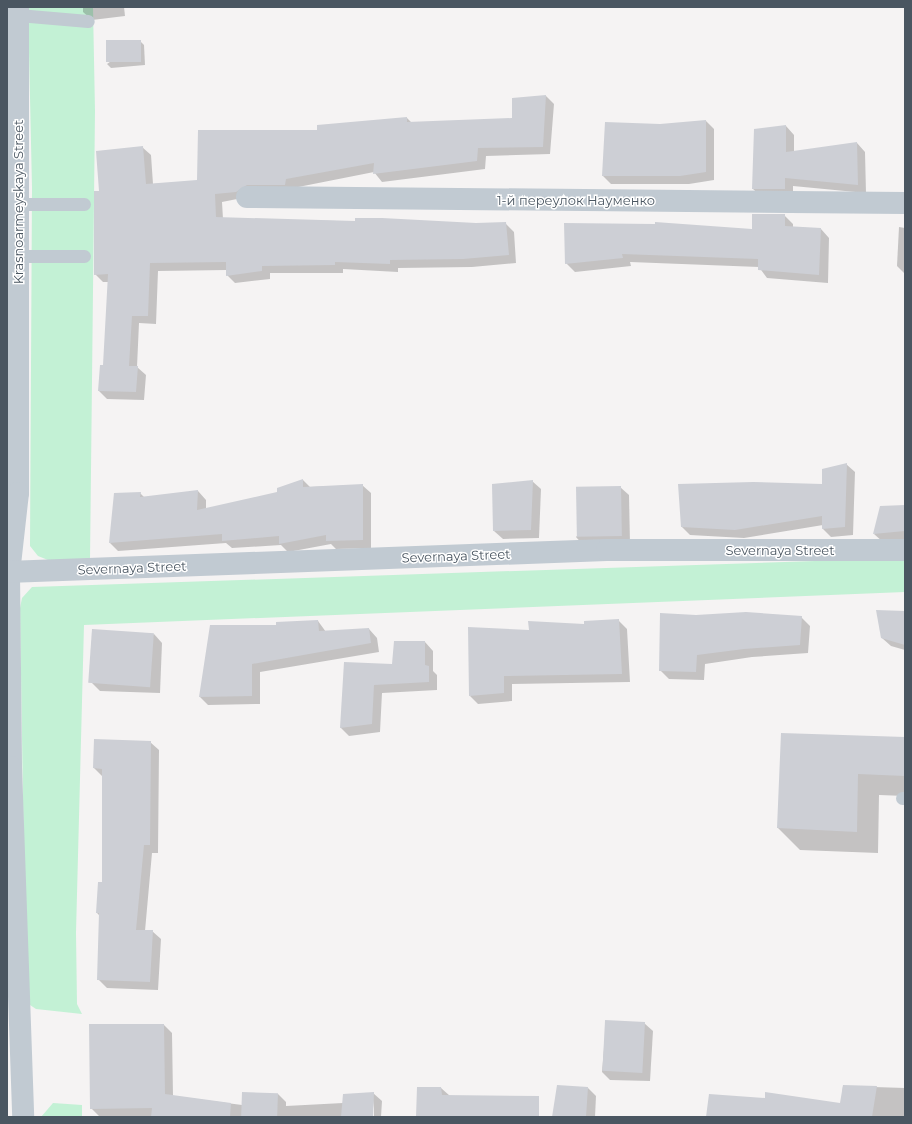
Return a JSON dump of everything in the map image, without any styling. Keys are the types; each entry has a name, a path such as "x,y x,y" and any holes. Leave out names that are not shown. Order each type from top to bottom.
{"street":[{"name":"Krasnoarmeyskaya Street","path":"18,11 18,493 8,573 12,962 22,1080 23,1117"},
{"name":"1-й переулок Науменко","path":"247,197 905,203"},
{"name":"Severnaya Street","path":"8,573 607,550 905,550"},
{"path":"7,1114 22,1080"}],"lane":[{"path":"18,11 88,21"},
{"path":"18,204 84,204"},
{"path":"18,256 84,256"}],"green space":[{"path":"28,7 93,7 95,111 90,561 53,562 38,556 30,546 32,188"},
{"path":"905,558 905,592 84,625 76,933 77,1004 82,1014 36,1009 30,1005 26,995 20,608 22,598 32,587"},
{"path":"53,1103 82,1105 82,1117 41,1117"}],"building":[{"path":"106,40 141,40 141,62 106,62"},
{"path":"546,95 543,147 478,148 477,161 373,174 374,163 286,179 285,185 247,185 236,192 215,194 216,217 355,221 355,218 382,218 476,223 506,222 509,255 463,259 390,260 390,264 335,262 335,265 262,266 262,271 226,276 226,262 150,263 148,316 132,316 129,366 138,366 136,392 98,391 100,365 103,365 108,274 94,275 94,191 99,191 96,151 143,146 146,184 197,180 198,130 317,130 317,125 407,117 407,122 512,118 512,98"},
{"path":"706,120 706,172 680,176 602,176 605,122 660,124"},
{"path":"786,125 786,152 857,142 858,185 785,178 785,189 752,189 754,129"},
{"path":"752,214 785,214 785,226 821,228 819,275 758,270 758,259 622,254 623,258 565,264 564,223 655,224 655,222 752,229"},
{"path":"847,463 845,527 822,529 822,516 735,530 681,527 678,484 753,482 822,484 822,469"},
{"path":"303,479 303,487 363,484 363,540 326,541 326,535 279,544 279,536 222,541 222,534 109,543 114,493 141,492 140,497 198,490 197,510 277,492 277,488"},
{"path":"533,480 531,530 493,531 492,484"},
{"path":"621,486 622,536 577,537 576,487"},
{"path":"905,505 905,531 873,534 880,506"},
{"path":"876,610 905,611 905,645 881,638"},
{"path":"746,612 802,616 800,645 744,649 697,655 696,672 659,671 660,613 696,615"},
{"path":"619,619 622,674 504,676 504,693 469,696 468,627 529,630 528,621 584,624 584,621"},
{"path":"318,620 319,631 369,628 371,643 252,664 252,696 199,697 210,625 276,625 276,622"},
{"path":"92,629 154,633 150,687 88,683"},
{"path":"394,641 425,641 425,665 429,666 429,682 374,685 372,724 340,728 344,662 392,664"},
{"path":"781,733 905,737 905,776 858,774 857,832 777,828"},
{"path":"94,739 151,741 150,845 144,845 136,930 153,930 150,982 97,980 99,913 96,913 98,882 102,882 102,769 93,768"},
{"path":"605,1020 645,1022 642,1073 602,1071"},
{"path":"89,1024 164,1024 165,1094 231,1103 230,1117 151,1117 152,1108 90,1109"},
{"path":"557,1085 588,1087 586,1117 552,1117"},
{"path":"843,1085 877,1086 872,1117 706,1117 709,1094 765,1098 765,1092 840,1103"},
{"path":"417,1087 441,1087 442,1095 539,1096 539,1117 416,1117"},
{"path":"242,1092 278,1093 277,1117 241,1117"},
{"path":"374,1092 373,1117 341,1117 343,1094"}]}
